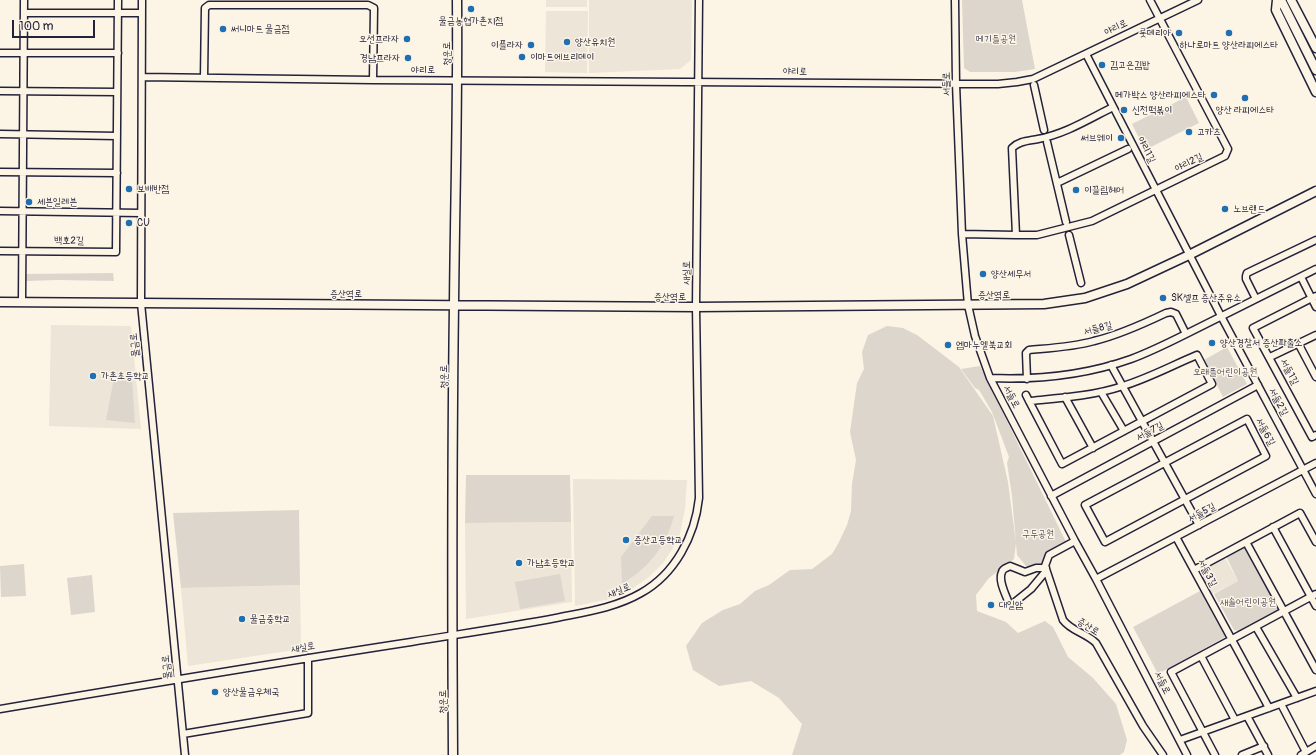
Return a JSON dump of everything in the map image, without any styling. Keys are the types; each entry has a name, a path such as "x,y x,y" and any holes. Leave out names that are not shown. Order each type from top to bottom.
{"street":[{"path":"22,302 24,0"},
{"name":"백호2길","path":"23,251 116,252 118,0"},
{"name":"물금로","path":"142,0 141,303 185,755"},
{"name":"청운로","path":"453,755 452,636 454,305 458,80 457,0"},
{"name":"새실로","path":"0,709 531,623 589,611 617,604 642,592 662,577 672,567 679,557 690,534 696,517 699,498 696,307 699,0"},
{"name":"서들로","path":"955,0 956,84 962,234 968,305 975,336 990,378 1187,755"},
{"path":"1150,0 1159,18"},
{"name":"야리로","path":"142,77 998,84 1028,80 1054,70 1198,0"},
{"path":"1277,0 1276,10 1316,92"},
{"path":"1281,0 1316,70"},
{"path":"1291,0 1316,48"},
{"path":"204,78 205,8 210,5 368,5 374,8 373,80"},
{"path":"24,13 142,14"},
{"name":"야리2길","path":"962,234 1016,236 1037,235 1092,222 1225,156 1228,149 1159,18"},
{"path":"0,53 118,53"},
{"name":"야리1길","path":"1086,54 1189,255"},
{"path":"1034,86 1044,130"},
{"path":"0,91 117,92"},
{"path":"1016,236 1012,148 1017,143 1062,132 1113,107"},
{"path":"0,134 117,136"},
{"path":"1047,142 1066,222"},
{"path":"1057,183 1128,149"},
{"path":"0,172 117,173"},
{"name":"증산역로","path":"0,302 696,307 1044,304 1085,298 1126,284 1189,255 1316,191"},
{"path":"0,211 142,213"},
{"path":"1069,235 1081,284"},
{"path":"1256,299 1246,279 1247,273 1316,240"},
{"path":"0,251 23,251"},
{"name":"서들2길","path":"1189,255 1316,494"},
{"path":"990,378 1027,379 1088,371 1112,365 1151,351 1316,269"},
{"path":"1300,277 1314,297 1316,307"},
{"name":"서들1길","path":"1314,297 1253,328 1312,437 1316,435"},
{"name":"서들8길","path":"1027,379 1026,353 1029,350 1094,342 1171,312 1176,314 1186,334"},
{"path":"1270,358 1316,335"},
{"path":"1298,343 1316,377"},
{"path":"1197,354 1212,384 1062,464 1027,398 1065,397 1101,392 1143,379 1197,354"},
{"path":"1112,365 1199,525"},
{"name":"서들7길","path":"1051,496 1258,385"},
{"path":"1101,392 1124,431"},
{"path":"1065,397 1093,448"},
{"name":"서들6길","path":"1247,418 1266,456 1105,542 1085,505 1165,462 1247,418"},
{"name":"서들5길","path":"1096,579 1316,463"},
{"path":"1194,570 1300,513 1316,542"},
{"path":"1273,527 1314,596 1316,606"},
{"name":"서들3길","path":"1176,537 1269,708"},
{"path":"1016,602 1032,589 1046,569 1046,562 1049,555 1075,540"},
{"path":"1246,542 1316,670"},
{"path":"1008,601 1001,581 1001,572 1004,569 1010,566 1026,572 1036,568 1046,569"},
{"name":"증산로","path":"1046,569 1063,620 1067,625 1096,643 1143,726 1163,755"},
{"path":"1215,755 1171,672 1314,596"},
{"path":"1256,626 1298,698"},
{"path":"1201,656 1235,720"},
{"path":"183,734 308,713 308,658"},
{"path":"1180,740 1316,691"},
{"path":"1281,704 1304,754 1316,746"},
{"path":"1248,716 1268,755"},
{"path":"1242,755 1264,746"}],"shaded area":[{"path":"546,0 587,0 587,7 546,7"},
{"path":"589,0 692,0 691,60 680,69 589,73"},
{"name":"양산유치원","path":"546,11 588,11 587,73 545,72"},
{"name":"가촌초등학교","path":"51,325 131,326 141,429 49,426"},
{"name":"증산고등학교","path":"573,479 687,480 685,509 680,534 675,545 663,563 649,577 629,591 610,599 575,606"},
{"name":"가남초등학교","path":"571,522 572,602 466,619 465,523"},
{"path":"1224,556 1238,581 1212,594 1199,570"},
{"name":"물금중학교","path":"300,585 301,649 188,666 181,588"}],"green space":[{"name":"메기들공원","path":"962,0 1022,0 1035,69 1015,72 970,72 964,68"},
{"path":"1186,97 1199,123 1145,150 1132,124"},
{"path":"113,273 114,281 26,281 26,274"},
{"path":"887,326 903,328 917,335 959,367 993,416 1008,482 1016,543 1014,559 989,578 976,595 977,611 1006,622 1018,633 1045,621 1053,627 1068,657 1093,678 1116,704 1127,740 1124,752 1120,755 792,755 802,724 779,698 751,681 719,686 693,670 686,646 702,623 723,610 740,604 755,591 769,585 790,570 812,569 832,554 838,544 847,525 851,511 852,484 856,460 850,432 857,383 864,369 862,352 868,335"},
{"name":"오래뜰어린이공원","path":"1227,347 1247,384 1223,397 1204,360"},
{"name":"구두공원","path":"980,366 1067,544 1049,555 1042,566 1026,566 1017,555 1012,496 1007,463 1009,457 992,412 979,390 975,388 961,369"},
{"path":"115,373 132,379 135,423 106,420"},
{"path":"466,475 570,475 571,522 465,523"},
{"path":"299,510 300,585 181,588 173,513"},
{"path":"652,516 674,516 666,538 655,556 632,578 622,584 621,557"},
{"name":"새솔어린이공원","path":"1242,547 1248,548 1280,607 1278,612 1239,631 1234,630 1214,594 1238,581 1226,556"},
{"path":"24,564 26,596 1,597 0,566"},
{"path":"560,574 565,601 520,609 515,582"},
{"path":"92,575 95,612 71,615 67,578"},
{"path":"1200,591 1225,637 1158,674 1133,627"}],"place":[{"name":"물금농협가촌지점","path":"471,9"},
{"name":"써니마트 물금점","path":"223,29"},
{"name":"롯데리아","path":"1179,33"},
{"name":"하나로마트 양산라피에스타","path":"1229,33"},
{"name":"오션프라자","path":"407,39"},
{"name":"양산유치원","path":"567,42"},
{"name":"이플라자","path":"531,45"},
{"name":"이마트에브리데이","path":"522,57"},
{"name":"경남프라자","path":"408,58"},
{"name":"김고은김밥","path":"1102,65"},
{"name":"메가박스 양산라피에스타","path":"1214,95"},
{"name":"양산 라피에스타","path":"1245,98"},
{"name":"신전떡볶이","path":"1124,110"},
{"name":"고카츠","path":"1189,132"},
{"name":"써브웨이","path":"1121,138"},
{"name":"보배반점","path":"129,189"},
{"name":"이끌림헤어","path":"1076,190"},
{"name":"세븐일레븐","path":"29,202"},
{"name":"노브랜드","path":"1225,209"},
{"name":"CU","path":"129,223"},
{"name":"양산세무서","path":"983,274"},
{"name":"SK셀프 증산주유소","path":"1163,298"},
{"name":"양산경찰서 증산파출소","path":"1212,343"},
{"name":"엠마누엘북교회","path":"948,345"},
{"name":"가촌초등학교","path":"93,376"},
{"name":"증산고등학교","path":"626,540"},
{"name":"가남초등학교","path":"519,563"},
{"name":"대일암","path":"991,605"},
{"name":"물금중학교","path":"242,619"},
{"name":"양산물금우체국","path":"215,692"}]}
